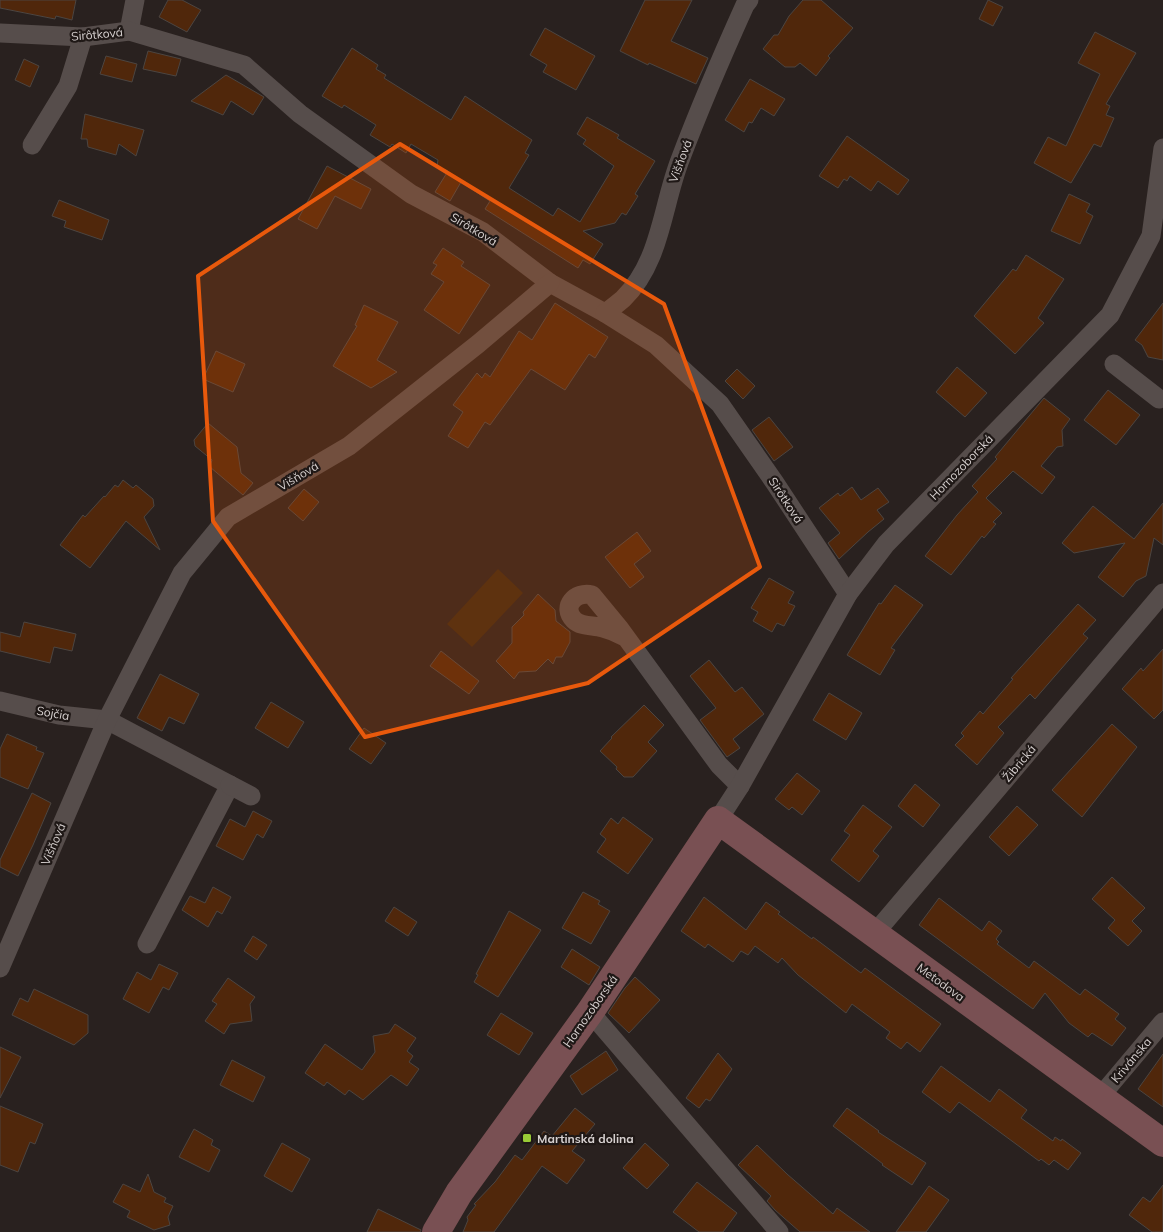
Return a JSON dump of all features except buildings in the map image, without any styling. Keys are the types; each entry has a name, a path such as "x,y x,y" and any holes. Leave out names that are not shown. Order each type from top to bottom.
{"street":[{"path":"129,31 135,0"},
{"name":"Višňová","path":"605,313 623,299 638,280 650,259 659,235 668,194 679,162 706,95 745,5 749,0"},
{"name":"Sirôtková","path":"0,33 83,37 129,31 244,65 300,114 410,194 483,232 550,282 656,345 720,404 848,594"},
{"path":"32,145 68,86 83,37"},
{"name":"Hornozoborská","path":"436,1232 459,1194 590,1012 740,786 848,594 886,544 1110,315 1151,236 1163,148"},
{"name":"Višňová","path":"0,968 107,720 182,574 228,517 349,446 478,344 550,282"},
{"path":"1114,364 1162,398"},
{"name":"Žibrická","path":"875,933 1163,593"},
{"path":"625,637 719,765 740,786"},
{"name":"Sojčia","path":"0,701 59,715 107,720"},
{"path":"107,720 251,796"},
{"path":"147,944 230,785"},
{"name":"Metodova","path":"718,820 1163,1143"},
{"path":"590,1012 779,1232"},
{"name":"Krivánska","path":"1099,1098 1163,1022"}],"highlighted area":[{"path":"400,144 664,304 760,567 588,683 365,737 213,521 198,276"}],"shaded area":[{"path":"498,569 523,593 472,647 447,624"}],"place":[{"name":"Martinská dolina","path":"527,1138"}]}
